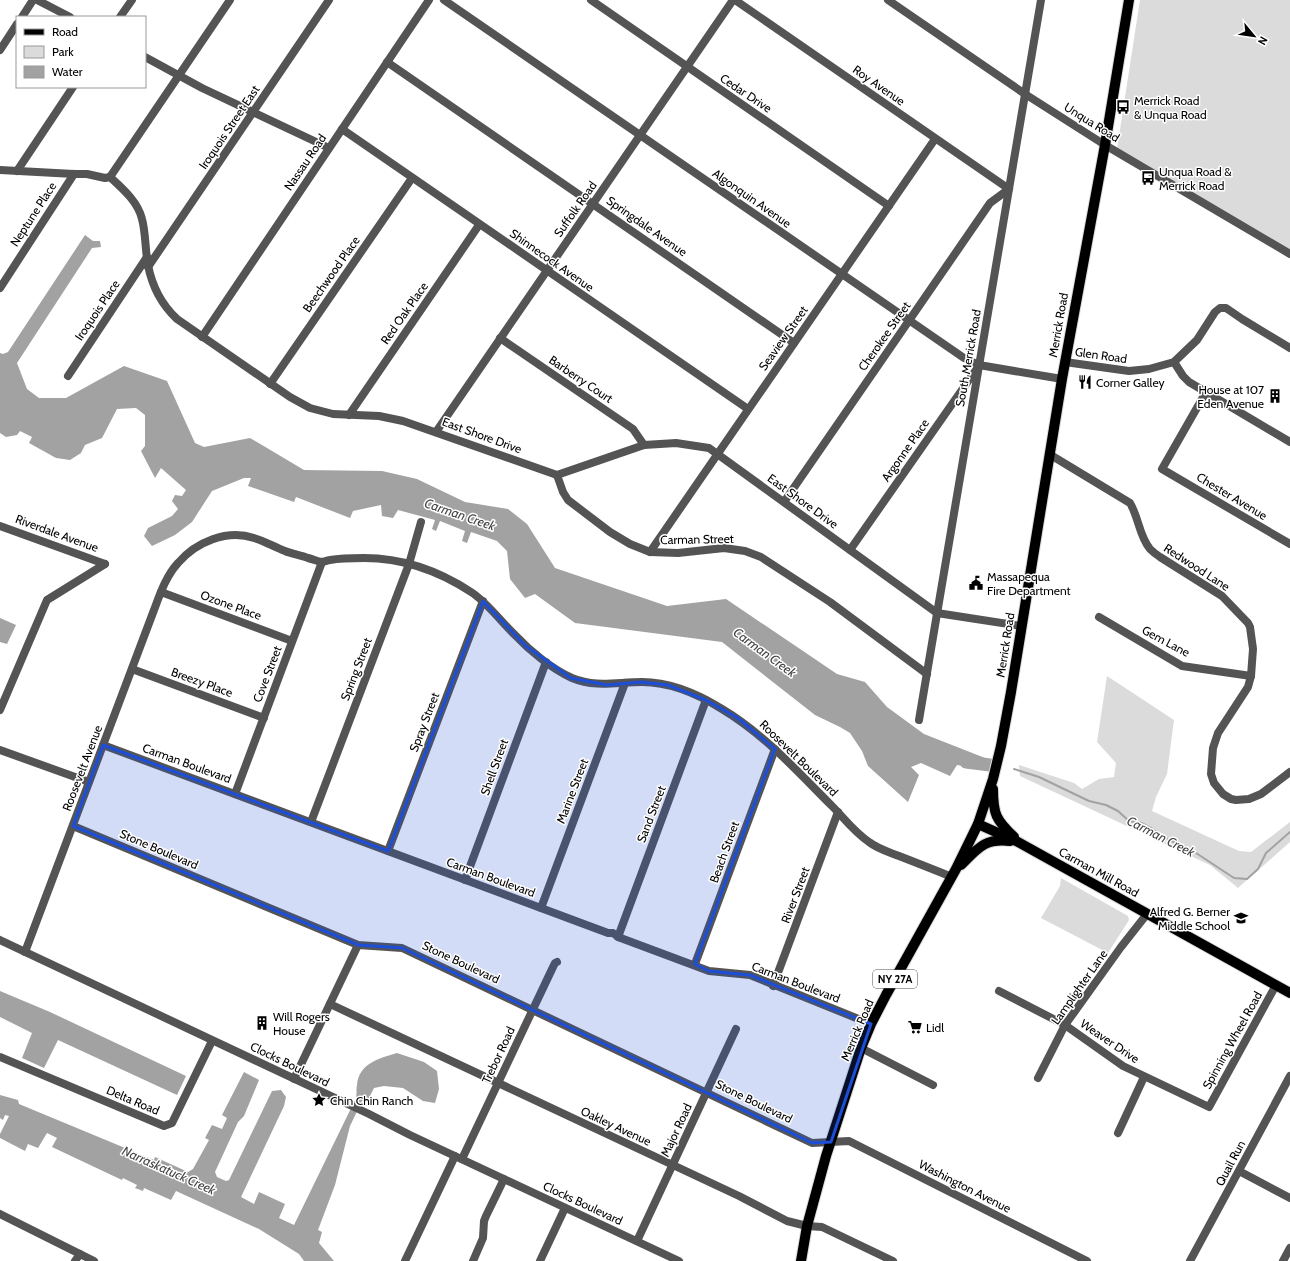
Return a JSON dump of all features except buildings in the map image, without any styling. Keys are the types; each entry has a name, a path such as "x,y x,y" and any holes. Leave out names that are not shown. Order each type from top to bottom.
{"main road":[{"name":"Merrick Road","path":"801,1261 807,1226 830,1142 861,1048 886,994 954,873 978,824 993,779 1001,746 1062,378 1105,146 1129,0"},
{"path":"993,779 995,814 1001,824 1018,842"},
{"name":"Carman Mill Road","path":"978,824 1018,842 1290,993"},
{"path":"954,873 978,849 990,841 1000,840 1018,842"}],"street":[{"path":"23,16 33,0"},
{"path":"38,0 68,16"},
{"path":"121,16 132,0"},
{"path":"0,170 87,174 110,178 230,0"},
{"name":"Iroquois Street East","path":"148,267 329,0"},
{"name":"Nassau Road","path":"202,337 428,0"},
{"name":"Algonquin Avenue","path":"444,0 964,358 980,365 1062,378"},
{"name":"Cedar Drive","path":"591,0 889,206"},
{"name":"Suffolk Road","path":"436,432 687,66 734,0"},
{"name":"Roy Avenue","path":"734,0 1009,189"},
{"name":"Unqua Road","path":"888,0 1025,94 1105,146 1290,254"},
{"name":"South Merrick Road","path":"919,720 1041,0"},
{"path":"0,50 16,26"},
{"path":"146,58 179,76 329,148"},
{"name":"Springdale Avenue","path":"387,62 794,343"},
{"path":"17,171 73,88"},
{"name":"Shinnecock Avenue","path":"342,129 748,409"},
{"name":"Seaview Street","path":"650,552 935,138"},
{"name":"Neptune Place","path":"0,288 74,174"},
{"name":"East Shore Drive","path":"110,178 128,195 140,212 148,267 160,300 168,311 176,320 270,384 310,408 333,414 387,417 403,421 558,475 644,445 676,443 709,448 938,613 1021,626"},
{"name":"Beechwood Place","path":"270,384 412,178"},
{"name":"Cherokee Street","path":"784,502 990,203 1009,189"},
{"name":"Red Oak Place","path":"349,415 480,225"},
{"name":"Iroquois Place","path":"68,376 147,258"},
{"name":"Glen Road","path":"1065,362 1129,371 1150,369 1174,362 1197,340 1220,308 1226,308 1290,348"},
{"name":"Barberry Court","path":"500,338 633,429 644,445"},
{"path":"1174,362 1186,379 1290,442"},
{"name":"Argonne Place","path":"850,550 980,365"},
{"name":"Chester Avenue","path":"1206,392 1162,469 1290,544"},
{"name":"Redwood Lane","path":"1049,454 1130,504 1136,512 1142,537 1150,550 1222,596 1248,623 1253,649 1251,676 1248,687 1218,733 1213,748 1211,774 1214,783 1223,794 1231,799 1249,800 1261,794 1290,772"},
{"name":"Carman Street","path":"558,475 563,492 568,500 610,532 630,544 650,552 678,553 724,548 745,552 761,558 830,602 927,674"},
{"name":"Spring Street","path":"311,822 409,564 421,522"},
{"name":"Riverdale Avenue","path":"0,526 105,564 47,600 0,710"},
{"name":"Roosevelt Boulevard","path":"161,592 172,571 189,552 206,542 230,535 242,535 255,538 284,551 322,562 331,559 365,558 409,564 445,577 472,593 483,601 515,636 546,662 571,678 587,683 607,685 641,682 662,684 686,691 706,700 738,718 775,749 852,828 870,843 954,873"},
{"name":"Cove Street","path":"235,794 322,562"},
{"name":"Ozone Place","path":"161,592 292,641"},
{"name":"Roosevelt Avenue","path":"25,952 161,592"},
{"name":"Spray Street","path":"388,851 483,601"},
{"name":"Gem Lane","path":"1099,617 1182,666 1251,676"},
{"name":"Shell Street","path":"465,880 546,662"},
{"name":"Breezy Place","path":"132,668 264,718"},
{"name":"Marine Street","path":"541,908 625,683"},
{"name":"Sand Street","path":"618,937 706,700"},
{"name":"Carman Boulevard","path":"103,745 608,933 613,933 618,937 709,970 750,975 773,986 871,1024"},
{"name":"Beach Street","path":"695,964 775,749"},
{"path":"0,750 89,782"},
{"name":"River Street","path":"773,986 838,812"},
{"name":"Stone Boulevard","path":"73,826 358,945 402,948 812,1143 830,1142"},
{"name":"Lamplighter Lane","path":"1038,1078 1065,1025 1121,947 1147,914"},
{"name":"Clocks Boulevard","path":"0,940 679,1261"},
{"path":"294,1079 358,945"},
{"name":"Trebor Road","path":"405,1261 458,1157 498,1084 553,967 557,962"},
{"name":"Spinning Wheel Road","path":"1209,1107 1276,985"},
{"name":"Weaver Drive","path":"999,991 1065,1025 1123,1066 1209,1107"},
{"name":"Oakley Avenue","path":"330,1004 739,1196 787,1221 807,1226 822,1226 893,1261"},
{"name":"Major Road","path":"636,1241 673,1166 736,1028"},
{"name":"Delta Road","path":"0,1057 164,1126 172,1123 212,1041"},
{"path":"861,1048 933,1084"},
{"name":"Quail Run","path":"1190,1261 1290,1076"},
{"path":"1118,1133 1144,1077"},
{"name":"Washington Avenue","path":"830,1142 849,1141 1087,1261"},
{"path":"1239,1171 1290,1198"},
{"path":"473,1261 483,1238 484,1221 504,1179"},
{"path":"540,1261 565,1208"},
{"path":"0,1214 78,1258 94,1261"},
{"path":"1283,1261 1290,1248"}],"highlighted area":[{"path":"483,601 526,646 571,678 607,685 641,682 668,685 706,700 738,718 775,749 695,964 709,971 750,975 871,1024 831,1142 812,1143 402,948 358,945 73,826 103,745 388,851"}],"green space":[{"path":"1140,0 1290,0 1290,250 1117,149"},
{"path":"1107,676 1174,720 1167,774 1156,797 1152,811 1239,851 1251,852 1290,822 1290,842 1238,888 1210,865 1020,776 1019,765 1074,783 1082,789 1099,779 1114,777 1116,763 1097,742"},
{"path":"1061,878 1128,916 1129,920 1108,953 1041,918 1060,886"}],"water":[{"path":"85,235 93,241 100,241 101,247 92,248 17,363 27,389 39,398 66,398 124,366 167,381 195,443 204,447 250,438 304,470 382,471 417,479 465,502 508,509 527,524 555,568 667,606 726,599 837,674 865,682 887,707 924,734 985,758 981,769 957,765 950,776 921,763 911,767 919,775 908,802 868,766 862,751 850,733 815,715 722,642 575,623 535,594 525,598 510,579 507,551 497,541 471,532 467,543 462,541 465,531 440,521 436,531 432,529 435,520 398,510 393,518 382,516 381,505 353,511 350,518 296,497 294,502 248,486 251,478 244,478 212,491 192,522 175,535 152,546 144,536 148,528 172,516 178,509 172,501 175,495 182,496 186,490 161,468 155,478 141,451 145,446 145,415 136,408 117,409 102,438 85,445 81,453 70,460 56,458 29,443 32,437 20,431 17,435 6,437 0,433 0,353 3,354 8,352"},
{"path":"0,618 16,625 7,644 0,642"},
{"path":"0,991 50,1012 186,1076 177,1095 58,1040 44,1068 22,1058 32,1033 0,1017"},
{"name":"Narraskatuck Creek","path":"397,1053 424,1062 437,1071 439,1089 435,1103 423,1101 403,1088 384,1086 374,1088 368,1100 362,1101 350,1126 335,1185 318,1230 322,1232 319,1243 334,1261 304,1261 299,1254 259,1229 176,1191 171,1200 144,1188 143,1191 135,1188 137,1185 123,1178 122,1180 52,1147 57,1138 47,1133 38,1148 28,1144 25,1151 0,1138 0,1134 9,1116 5,1115 3,1120 0,1118 0,1095 18,1100 19,1104 154,1160 155,1157 188,1172 193,1169 209,1140 205,1138 212,1125 222,1129 227,1118 222,1115 244,1072 259,1080 244,1116 238,1122 215,1172 217,1177 226,1181 229,1180 272,1091 281,1090 286,1097 284,1106 241,1197 254,1204 259,1192 285,1204 279,1218 294,1225 356,1098 359,1078 362,1071 371,1063"}],"waterway":[{"name":"Carman Creek","path":"966,762 990,765"},
{"name":"Carman Creek","path":"1014,769 1039,777 1089,801 1106,805 1118,811 1129,821 1142,823 1167,839 1190,849 1234,878 1247,879 1258,869 1266,853 1290,832"}],"place":[{"name":"Merrick Road & Unqua Road","path":"1123,107"},
{"name":"Unqua Road & Merrick Road","path":"1148,178"},
{"name":"Corner Galley","path":"1085,382"},
{"name":"House at 107 Eden Avenue","path":"1275,396"},
{"name":"Massapequa Fire Department","path":"976,583"},
{"name":"Alfred G. Berner Middle School","path":"1241,918"},
{"name":"Will Rogers House","path":"262,1023"},
{"name":"Lidl","path":"915,1027"},
{"name":"Chin Chin Ranch","path":"319,1100"}]}
